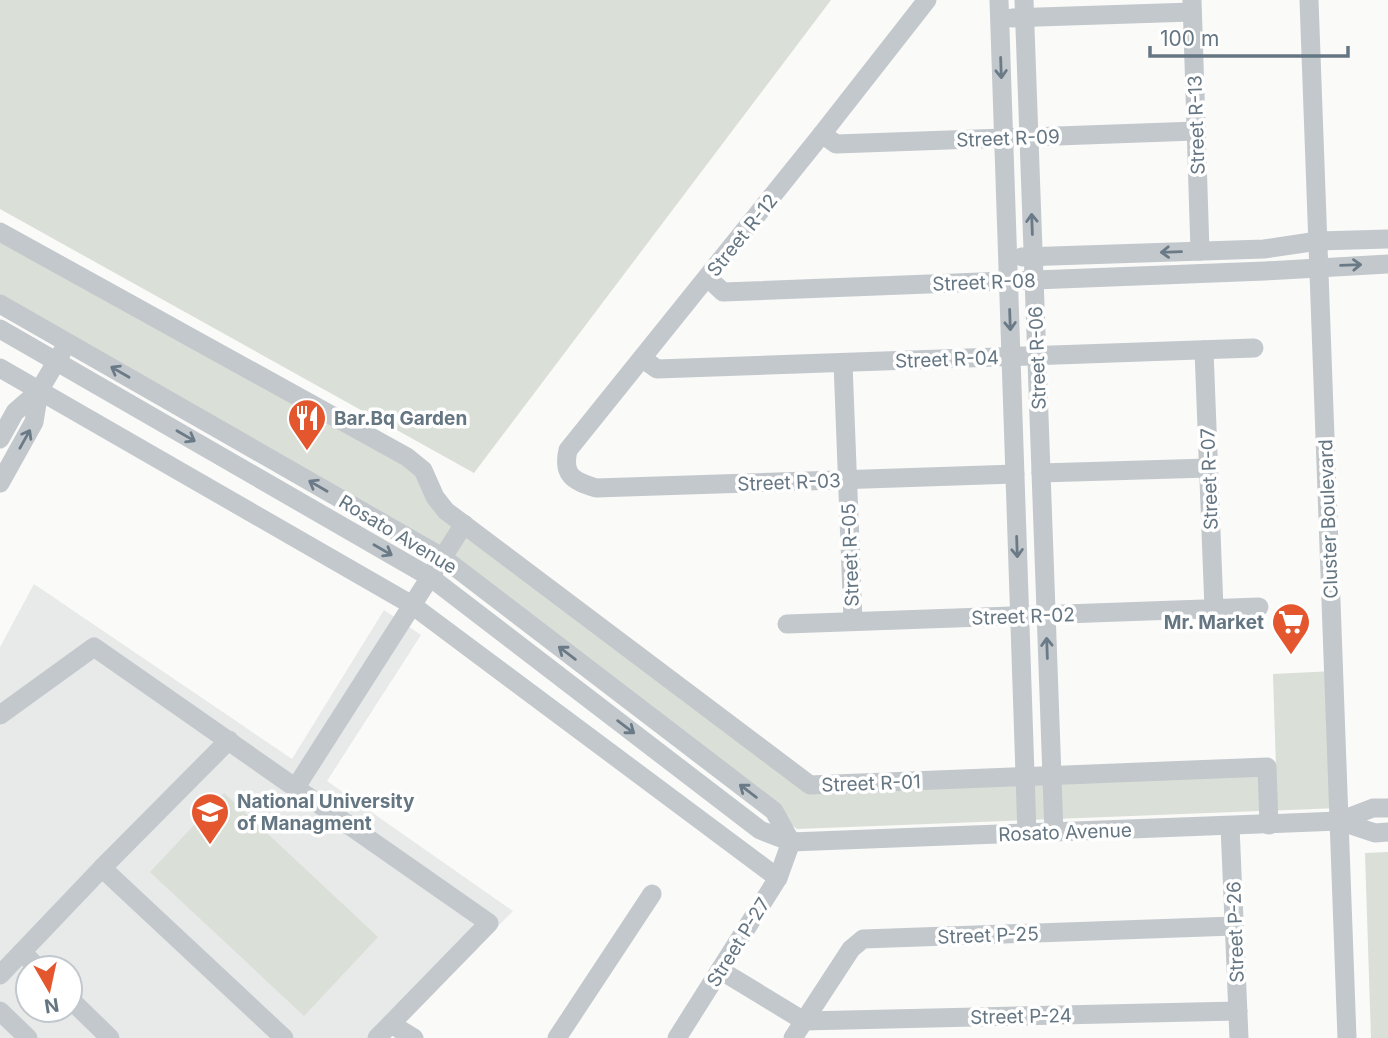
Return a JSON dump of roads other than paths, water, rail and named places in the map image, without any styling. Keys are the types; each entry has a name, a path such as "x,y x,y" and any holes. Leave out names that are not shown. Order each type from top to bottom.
{"street":[{"name":"Street R-12","path":"568,472 565,462 568,450 708,278 927,0"},
{"name":"Cluster Boulevard","path":"1309,0 1347,1038"},
{"path":"999,9 1192,6"},
{"name":"Street R-13","path":"1192,6 1200,251"},
{"name":"Street R-06","path":"999,9 1027,834"},
{"name":"Street R-06","path":"1024,9 1054,833"},
{"name":"Street R-09","path":"822,135 836,144 1196,131"},
{"name":"Street R-01","path":"0,232 407,457 423,470 435,497 446,511 810,785 1267,767 1269,825"},
{"name":"Street R-08","path":"1008,258 1264,249 1318,241 1388,239"},
{"path":"1236,250 1237,272"},
{"name":"Street R-08","path":"708,278 723,292 1388,264"},
{"name":"Rosato Avenue","path":"0,304 442,557 774,811 791,842"},
{"name":"Rosato Avenue","path":"0,329 430,577 760,830 791,842 1339,821 1374,808 1388,807"},
{"path":"0,439 15,412 39,391 68,342"},
{"name":"Street R-04","path":"643,359 657,369 1254,348"},
{"name":"Street R-07","path":"1204,350 1214,609"},
{"name":"Street R-05","path":"843,362 853,621"},
{"path":"0,368 412,605 778,878"},
{"path":"0,483 34,422 39,391"},
{"path":"1041,474 1208,468"},
{"name":"Street R-03","path":"568,472 579,483 596,488 1015,474"},
{"path":"296,787 464,524"},
{"name":"Street R-02","path":"787,624 1259,607"},
{"path":"0,715 94,647 489,923 384,1031"},
{"path":"0,975 229,740"},
{"name":"Rosato Avenue","path":"1339,821 1375,833 1388,832"},
{"name":"Street P-26","path":"1230,826 1239,1038"},
{"name":"Street P-27","path":"677,1038 778,878 791,842"},
{"path":"102,868 274,1035"},
{"path":"557,1038 652,894"},
{"name":"Street P-25","path":"793,1038 851,949 863,939 1234,926"},
{"path":"720,970 804,1021"},
{"path":"0,1011 28,1038"},
{"name":"Street P-24","path":"804,1021 1238,1011"},
{"path":"84,1013 109,1038"},
{"path":"384,1031 414,1038"}],"place":[{"name":"Bar.Bq Garden","path":"307,452"},
{"name":"Mr. Market","path":"1291,656"},
{"name":"National University of Managment","path":"210,846"}]}
